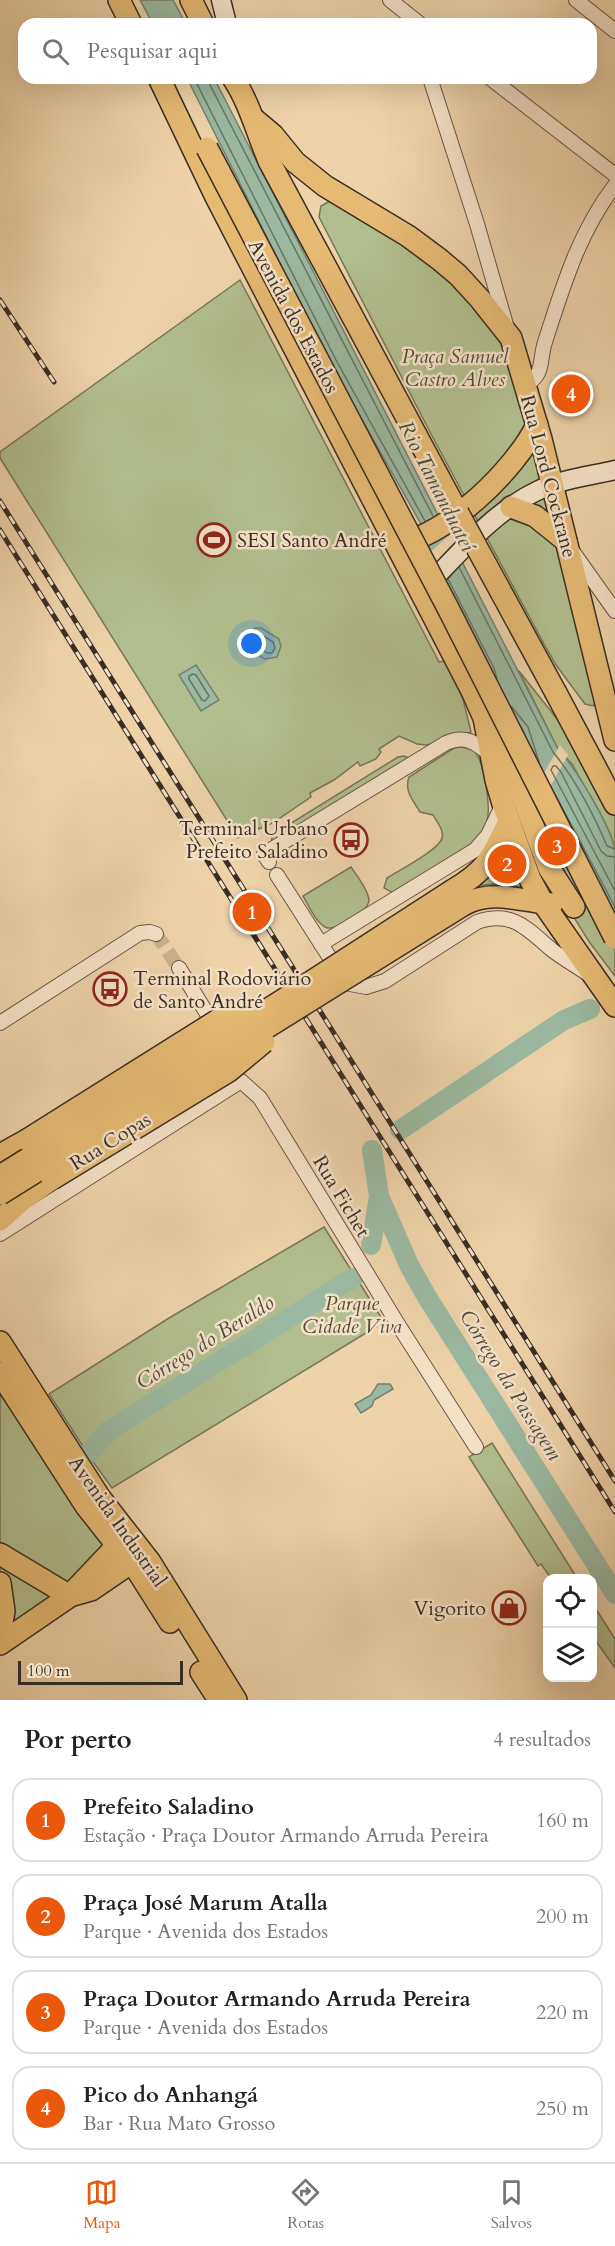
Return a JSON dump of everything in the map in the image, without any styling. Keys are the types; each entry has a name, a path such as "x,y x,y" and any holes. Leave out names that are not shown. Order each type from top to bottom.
{"main road":[{"path":"119,0 128,18"},
{"path":"191,0 200,18"},
{"path":"221,0 226,18"},
{"path":"238,84 269,161 615,804"},
{"name":"Avenida dos Estados","path":"164,87 207,148 450,612 615,938"},
{"name":"Avenida dos Estados","path":"164,87 216,197 464,675 484,718 490,755 506,812 530,879 543,903 615,1006"},
{"path":"254,119 273,135 295,162 325,186 418,242 447,266 480,299 511,338"},
{"name":"Rua Lord Cockrane","path":"511,338 537,425 600,687 615,740"},
{"path":"396,544 417,539 464,510 518,456 537,425"},
{"path":"421,592 476,535 511,507 540,489 615,470"},
{"path":"511,507 535,516 566,541"},
{"path":"484,718 507,761 549,868 574,907"},
{"path":"0,1194 458,898 469,880 488,865 506,812"},
{"path":"458,898 491,896 607,911"},
{"path":"0,1155 218,1020 287,1007"},
{"path":"0,1176 287,1007"},
{"path":"0,1220 21,1201 52,1179 229,1071 256,1050 287,1007"},
{"name":"Avenida Industrial","path":"0,1342 100,1498 132,1562 219,1700"},
{"name":"Avenida Industrial","path":"0,1373 86,1506 150,1562 236,1700"},
{"path":"0,1644 70,1596 111,1552 118,1534"},
{"path":"0,1554 70,1596 91,1590 132,1562"},
{"path":"0,1583 4,1611 0,1635"}],"street":[{"path":"390,0 410,18"},
{"path":"576,0 615,30"},
{"name":"Rua Lord Cockrane","path":"432,84 511,338"},
{"path":"497,84 615,175"},
{"path":"525,385 538,375 543,349 571,261 590,222 615,185"},
{"path":"566,541 615,612"},
{"path":"269,862 264,854 446,742 464,738 474,742 490,755"},
{"path":"321,944 475,850 506,812"},
{"path":"278,875 343,978 350,984 366,987 378,985 477,922 494,918 505,918 524,926 561,957 592,976"},
{"path":"0,1023 140,933 156,934"},
{"name":"Rua Fichet","path":"179,968 240,1065 243,1072 241,1081 260,1098 476,1447"},
{"name":"Rua Copas","path":"0,1234 241,1081"}],"green space":[{"name":"Praça Samuel Castro Alves","path":"340,201 406,242 463,289 505,349 532,436 595,703 593,706 585,704 556,665 544,644 431,434 319,217 321,206 328,202"},
{"name":"SESI Santo André","path":"240,280 439,662 445,661 463,699 471,732 427,745 417,744 399,736 379,749 381,752 376,759 360,766 358,762 334,780 310,793 311,797 274,822 259,829 257,826 238,838 0,458 0,452"},
{"path":"519,671 615,792 615,850 606,826 572,764 558,749"},
{"path":"497,699 523,730 532,754 615,919 615,976 571,913"},
{"path":"462,747 475,752 484,775 488,815 484,829 476,841 393,893 384,888 387,878 426,854 442,838 441,829 433,815 420,812 412,799 408,791 409,777 454,748"},
{"path":"398,757 409,758 271,844 275,833"},
{"path":"508,847 523,887 494,884 472,886 497,869"},
{"path":"351,867 367,891 368,905 351,920 336,927 325,927 315,917 303,896"},
{"path":"324,1227 353,1273 111,1424 96,1434 84,1448 49,1394 169,1318"},
{"name":"Parque Cidade Viva","path":"359,1282 384,1322 112,1488 91,1459 104,1443"},
{"path":"0,1384 103,1544 55,1597 0,1635"},
{"path":"492,1443 574,1574 548,1574 541,1564 538,1566 469,1457"},
{"path":"597,1611 615,1639 615,1668 597,1643"}],"water":[{"path":"140,0 173,0 183,18 150,18"},
{"path":"190,84 217,84 558,749 600,812 615,850 615,919 532,754 523,730 497,699 433,563 426,533 330,363"},
{"path":"255,628 261,628 279,639 281,646 277,657 265,659 248,649 246,637"},
{"path":"196,665 219,700 201,711 179,675"},
{"path":"378,1384 390,1384 393,1389 374,1400 372,1406 361,1413 355,1404 371,1395"}],"pier":[{"path":"452,533 462,553 439,581 428,554"},
{"path":"560,745 568,755 546,794 539,782"}],"waterway":[{"name":"Córrego do Beraldo","path":"400,1130 564,1020 590,1009"},
{"name":"Córrego da Passagem","path":"371,1245 379,1196 372,1150"},
{"name":"Córrego da Passagem","path":"379,1196 409,1265 427,1297 615,1594"},
{"name":"Córrego do Beraldo","path":"88,1454 108,1431 353,1278"}],"tunnel":[{"path":"156,934 179,968"}],"railway":[{"path":"0,300 54,382"},
{"path":"0,501 615,1481"},
{"path":"0,530 615,1512"}],"place":[{"name":"Pico do Anhangá","path":"571,394"},
{"name":"SESI Santo André","path":"214,540"},
{"name":"Terminal Urbano Prefeito Saladino","path":"351,840"},
{"name":"Praça Doutor Armando Arruda Pereira","path":"557,846"},
{"name":"Praça José Marum Atalla","path":"507,864"},
{"name":"Prefeito Saladino","path":"252,912"},
{"name":"Terminal Rodoviário de Santo André","path":"110,989"},
{"name":"Vigorito","path":"509,1608"}],"water label":[{"name":"Rio Tamanduateí","path":"437,486"}]}
